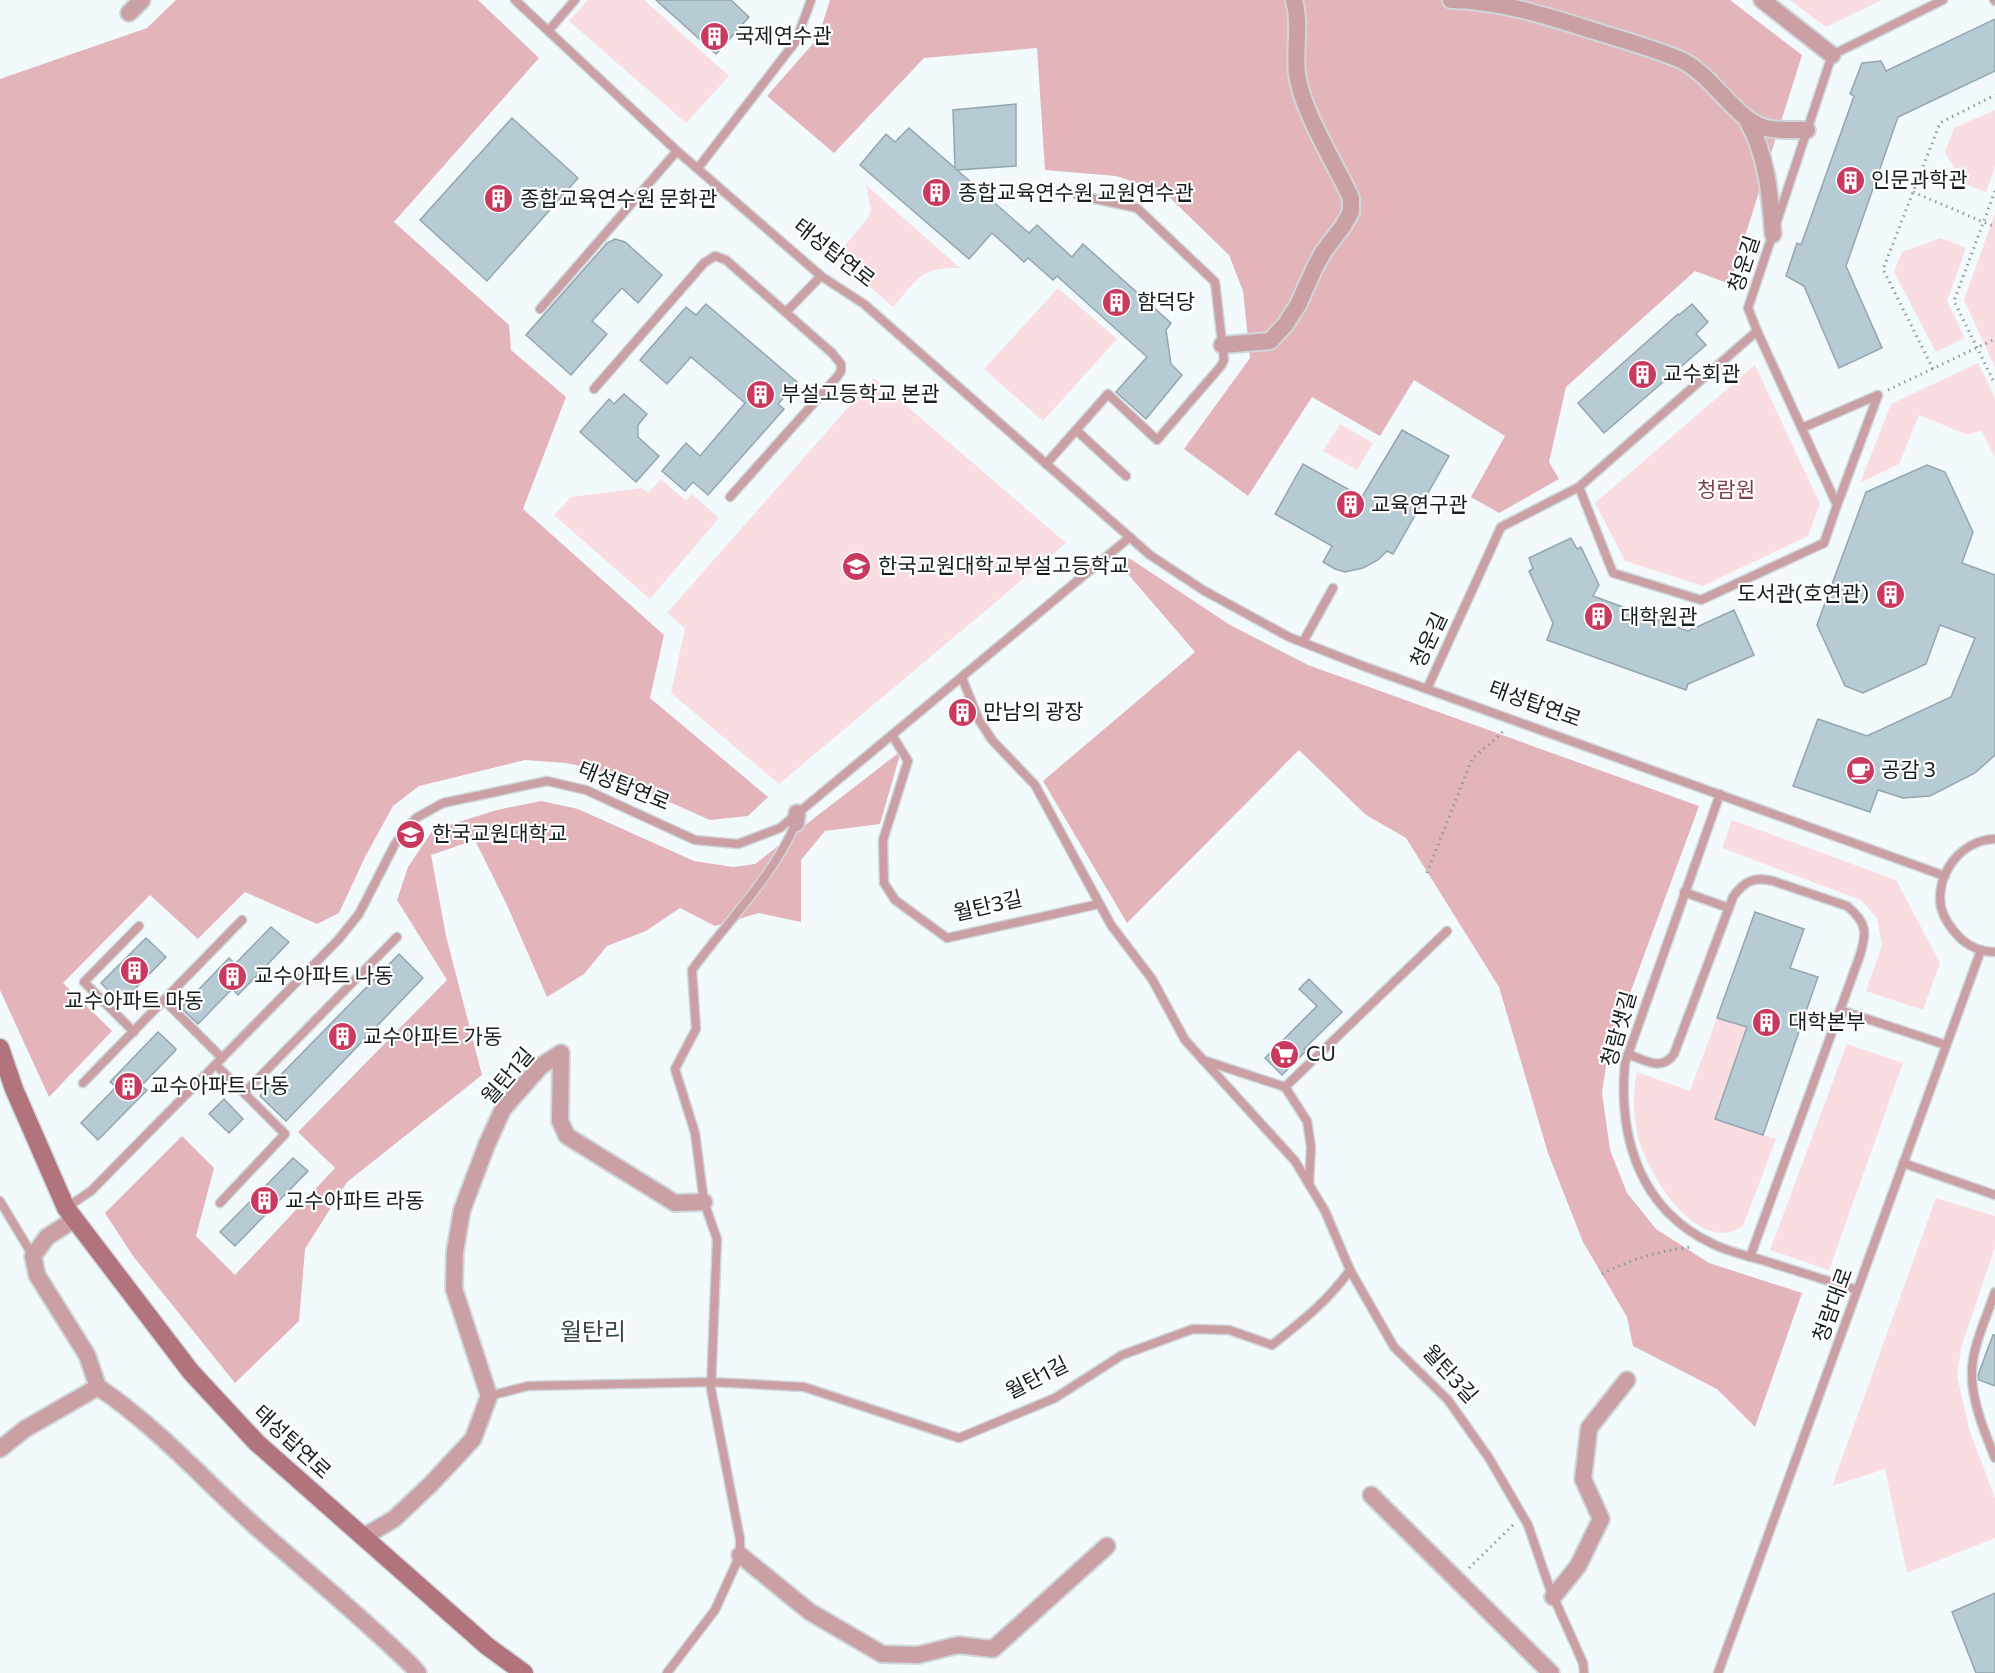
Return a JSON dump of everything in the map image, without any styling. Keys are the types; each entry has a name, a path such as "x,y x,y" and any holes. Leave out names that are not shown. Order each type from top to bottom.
{"main road":[{"name":"태성탑연로","path":"0,1048 14,1089 70,1213 191,1372 256,1443 487,1646 524,1673"}],"street":[{"path":"129,13 142,0"},
{"path":"1222,345 1270,341 1285,325 1298,305 1324,251 1351,212 1351,198 1303,99 1297,74 1298,23 1294,0"},
{"path":"1451,0 1510,6 1651,49 1683,61 1706,77 1747,120 1758,138 1770,194 1773,234"},
{"path":"1762,0 1832,55"},
{"path":"1747,120 1765,128 1807,130"},
{"name":"월탄1길","path":"489,1396 454,1289 455,1251 462,1210 503,1109 541,1066 561,1053 560,1121 567,1136 675,1203 704,1202"},
{"path":"70,1213 33,1256 37,1275 87,1355 98,1388 123,1404 256,1526 367,1622 418,1673"},
{"path":"1554,1597 1578,1566 1601,1519 1583,1479 1589,1428 1627,1380"},
{"path":"0,1449 25,1429 98,1388"},
{"path":"363,1537 394,1520 473,1439 489,1396"},
{"path":"1371,1495 1551,1673"},
{"path":"740,1555 810,1612 882,1654 918,1655 958,1646 993,1649 1107,1546"}],"lane":[{"name":"태성탑연로","path":"515,0 677,151 821,276 864,304 1150,555 1203,591 1289,637 1945,876"},
{"path":"549,30 575,0"},
{"path":"698,168 796,41 811,0"},
{"path":"1832,55 1943,0"},
{"name":"청운길","path":"1427,689 1501,527 1579,487 1757,332 1748,308 1832,55"},
{"path":"540,309 677,151"},
{"path":"1046,464 1108,394 1157,440 1224,360 1215,282 1137,208 1077,195"},
{"path":"594,389 704,263 715,256 726,260 841,364 841,371 730,498"},
{"path":"786,312 821,276"},
{"path":"1757,332 1837,505"},
{"path":"1802,428 1878,395"},
{"path":"1579,487 1613,573 1701,600 1824,543 1878,395"},
{"path":"1076,430 1126,476"},
{"name":"태성탑연로","path":"70,1213 338,940 359,914 395,844 416,818 442,803 547,781 586,790 695,840 738,844 780,828 796,818 1130,537"},
{"path":"1303,642 1333,588"},
{"name":"월탄3길","path":"962,678 979,720 992,740 1035,785 1111,925 1152,979 1185,1040 1295,1161 1324,1211 1350,1270 1394,1347 1448,1400 1490,1458 1528,1525 1554,1597 1583,1663 1584,1673"},
{"name":"월탄3길","path":"892,735 908,761 883,840 884,883 895,900 947,938 1099,904"},
{"name":"청람샛길","path":"1720,794 1625,1063 1622,1092 1631,1148 1651,1192 1664,1209 1685,1228 1713,1244 1857,1290"},
{"path":"667,1673 715,1610 740,1555 740,1539 711,1389 717,1239 704,1202 695,1133 675,1069 696,1029 692,970 786,845 796,818"},
{"path":"1995,839 1985,839 1965,848 1949,865 1941,886 1941,908 1951,929 1967,944 1995,952"},
{"path":"1628,1054 1656,1064 1669,1061 1674,1054 1729,908 1738,889 1752,879 1762,878 1847,906 1857,914 1864,925 1865,934 1861,952 1750,1257"},
{"path":"1684,892 1729,908"},
{"path":"83,1083 242,920"},
{"path":"134,1032 84,982 139,926"},
{"path":"1286,1087 1447,931"},
{"path":"244,1092 396,937"},
{"name":"청람대로","path":"1718,1673 1982,950"},
{"path":"164,1000 244,1092 285,1134 220,1203"},
{"path":"1840,1010 1946,1045"},
{"path":"1202,1059 1286,1087 1306,1121 1311,1147 1309,1184"},
{"path":"1903,1163 1995,1195"},
{"path":"0,1201 33,1256"},
{"name":"월탄1길","path":"489,1396 528,1386 711,1382 804,1388 959,1438 1055,1398 1122,1355 1193,1329 1229,1330 1272,1345 1335,1291 1350,1270"},
{"path":"1995,1292 1973,1358 1972,1372 1973,1386 1984,1430 1995,1458"}],"path":[{"path":"1933,369 1883,268 1940,123 1995,95"},
{"path":"1995,191 1954,302 1995,384"},
{"path":"1913,192 1995,227"},
{"path":"1878,395 1995,339"},
{"path":"1427,873 1472,759 1501,734 1508,718"},
{"path":"1602,1274 1642,1256 1664,1250 1713,1244"},
{"path":"1457,1580 1523,1516"}],"green space":[{"path":"588,0 644,0 729,76 686,123 569,21"},
{"path":"1790,0 1882,0 1826,27"},
{"path":"1995,110 1995,166 1986,192 1963,183 1945,152 1954,128"},
{"path":"866,185 960,268 936,270 921,277 893,307 835,257 868,218 871,210"},
{"path":"1995,213 1995,367 1964,300"},
{"path":"1941,238 1966,248 1947,301 1965,338 1936,352 1894,272 1902,252"},
{"path":"1058,288 1117,339 1043,421 984,369"},
{"path":"1978,363 1995,398 1995,457 1981,430 1968,435 1919,415 1899,464 1860,483 1891,404"},
{"name":"청람원","path":"1755,365 1820,504 1808,536 1703,586 1625,561 1595,503"},
{"path":"874,378 1066,543 779,784 671,693 685,628 667,613"},
{"path":"1340,424 1373,443 1357,470 1323,451"},
{"path":"661,479 686,501 692,494 719,518 650,599 554,515 571,497 642,488 648,493"},
{"path":"1732,820 1896,880 1940,963 1923,1010 1866,991 1882,945 1877,918 1861,900 1722,848"},
{"path":"1717,1018 1747,1027 1715,1119 1776,1139 1743,1226 1726,1233 1708,1230 1691,1220 1675,1205 1650,1167 1637,1132 1634,1109 1637,1072 1690,1091"},
{"path":"1847,1044 1903,1063 1829,1270 1770,1250"},
{"path":"1936,1198 1995,1216 1995,1247 1961,1348 1957,1376 1969,1429 1995,1498 1995,1538 1907,1573 1885,1469 1832,1486"}],"shaded area":[{"path":"176,0 478,0 539,58 394,222 509,325 511,350 566,397 523,509 664,635 650,698 768,797 748,816 710,820 595,769 566,763 525,760 419,786 393,806 365,857 339,913 317,924 245,892 198,939 150,895 63,983 112,1031 49,1097 0,990 0,79 147,28"},
{"path":"830,0 1730,0 1802,55 1730,284 1695,271 1566,387 1549,462 1559,479 1499,513 1471,497 1505,436 1414,380 1380,436 1312,397 1248,496 1184,449 1250,358 1243,291 1229,255 1164,192 1116,176 1045,170 1037,48 924,58 834,153 767,96 818,38"},
{"path":"1129,558 1230,625 1308,665 1699,806 1608,1053 1602,1093 1610,1150 1627,1193 1656,1229 1709,1263 1802,1293 1755,1427 1717,1389 1633,1346 1627,1317 1583,1242 1548,1153 1499,987 1406,838 1366,815 1299,750 1127,923 1043,781 1195,652 1121,566"},
{"path":"901,751 880,824 825,831 801,860 801,922 759,913 715,926 680,908 646,931 607,946 584,974 547,997 506,903 475,840 431,855 446,936 482,1075 347,1182 305,1249 299,1321 235,1383 133,1256 105,1213 182,1136 214,1168 196,1236 235,1275 335,1168 298,1132 447,980 397,900 408,867 433,830 497,810 541,801 578,809 694,861 733,867 755,864"}],"building":[{"name":"국제연수관","path":"656,0 731,0 749,17 716,54"},
{"name":"인문과학관","path":"1995,19 1995,71 1898,117 1846,266 1882,348 1839,368 1804,286 1786,276 1797,243 1801,245 1854,96 1850,94 1862,63 1881,61 1886,71"},
{"path":"1016,104 1016,166 957,170 1029,233 1037,225 1072,257 1083,244 1171,323 1166,330 1171,364 1182,375 1146,419 1116,392 1147,357 1057,276 1053,280 1028,258 1024,262 992,233 969,259 860,165 886,134 895,142 909,128 955,168 953,110"},
{"name":"종합교육연수원 문화관","path":"512,118 578,178 487,281 420,220"},
{"path":"615,239 625,242 662,275 638,303 622,288 592,321 607,334 571,375 526,335 607,243"},
{"name":"부설고등학교 본관","path":"706,304 797,382 778,404 784,409 708,495 693,482 685,491 662,471 686,443 700,456 745,403 691,357 667,384 640,360 686,307 696,315"},
{"name":"교수회관","path":"1692,304 1708,322 1696,334 1706,345 1604,433 1578,403"},
{"path":"624,394 647,414 638,425 638,437 659,456 636,482 580,432 609,399 614,404"},
{"name":"교육연구관","path":"1402,430 1449,456 1393,554 1387,551 1378,560 1363,568 1345,572 1335,569 1323,562 1332,546 1275,514 1303,464 1362,497"},
{"path":"1927,465 1945,472 1973,532 1962,563 1995,575 1995,755 1975,773 1930,796 1903,798 1878,790 1870,812 1793,786 1818,719 1867,736 1951,697 1975,638 1940,625 1926,664 1863,693 1845,686 1817,625 1866,492"},
{"name":"대학원관","path":"1571,538 1577,549 1581,547 1599,585 1593,596 1688,631 1734,610 1754,655 1688,684 1686,690 1547,640 1553,623 1529,571 1533,569 1529,558"},
{"name":"대학본부","path":"1755,912 1804,929 1790,968 1818,977 1763,1135 1715,1119 1747,1027 1717,1018"},
{"name":"교수아파트 나동","path":"271,927 289,942 238,995 232,989 198,1024 181,1008 229,958 235,964"},
{"name":"교수아파트 마동","path":"146,938 166,957 121,1003 101,983"},
{"name":"교수아파트 가동","path":"399,954 423,978 286,1121 260,1096"},
{"path":"1309,979 1342,1012 1304,1049 1306,1051 1282,1075 1265,1058 1317,1006 1299,989"},
{"name":"교수아파트 다동","path":"158,1032 176,1049 175,1051 141,1086 147,1090 98,1140 81,1123 116,1087 110,1082"},
{"path":"224,1099 243,1119 229,1133 209,1114"},
{"name":"교수아파트 라동","path":"293,1158 308,1171 235,1246 220,1232"},
{"path":"1993,1335 1995,1335 1995,1386 1979,1380 1978,1375"},
{"path":"1995,1593 1995,1673 1976,1673 1952,1612"}],"place":[{"name":"국제연수관","path":"714,36"},
{"name":"인문과학관","path":"1850,180"},
{"name":"종합교육연수원 교원연수관","path":"937,193"},
{"name":"종합교육연수원 문화관","path":"499,199"},
{"name":"함덕당","path":"1116,302"},
{"name":"교수회관","path":"1642,374"},
{"name":"부설고등학교 본관","path":"760,394"},
{"name":"교육연구관","path":"1350,505"},
{"name":"한국교원대학교부설고등학교","path":"857,566"},
{"name":"도서관(호연관)","path":"1890,594"},
{"name":"대학원관","path":"1599,617"},
{"name":"만남의 광장","path":"962,712"},
{"name":"공감 3","path":"1860,770"},
{"name":"한국교원대학교","path":"411,834"},
{"name":"교수아파트 마동","path":"134,970"},
{"name":"교수아파트 나동","path":"233,976"},
{"name":"대학본부","path":"1767,1022"},
{"name":"교수아파트 가동","path":"342,1037"},
{"name":"CU","path":"1285,1054"},
{"name":"교수아파트 다동","path":"129,1086"},
{"name":"교수아파트 라동","path":"264,1201"}],"district":[{"name":"월탄리","path":"593,1332"}]}
